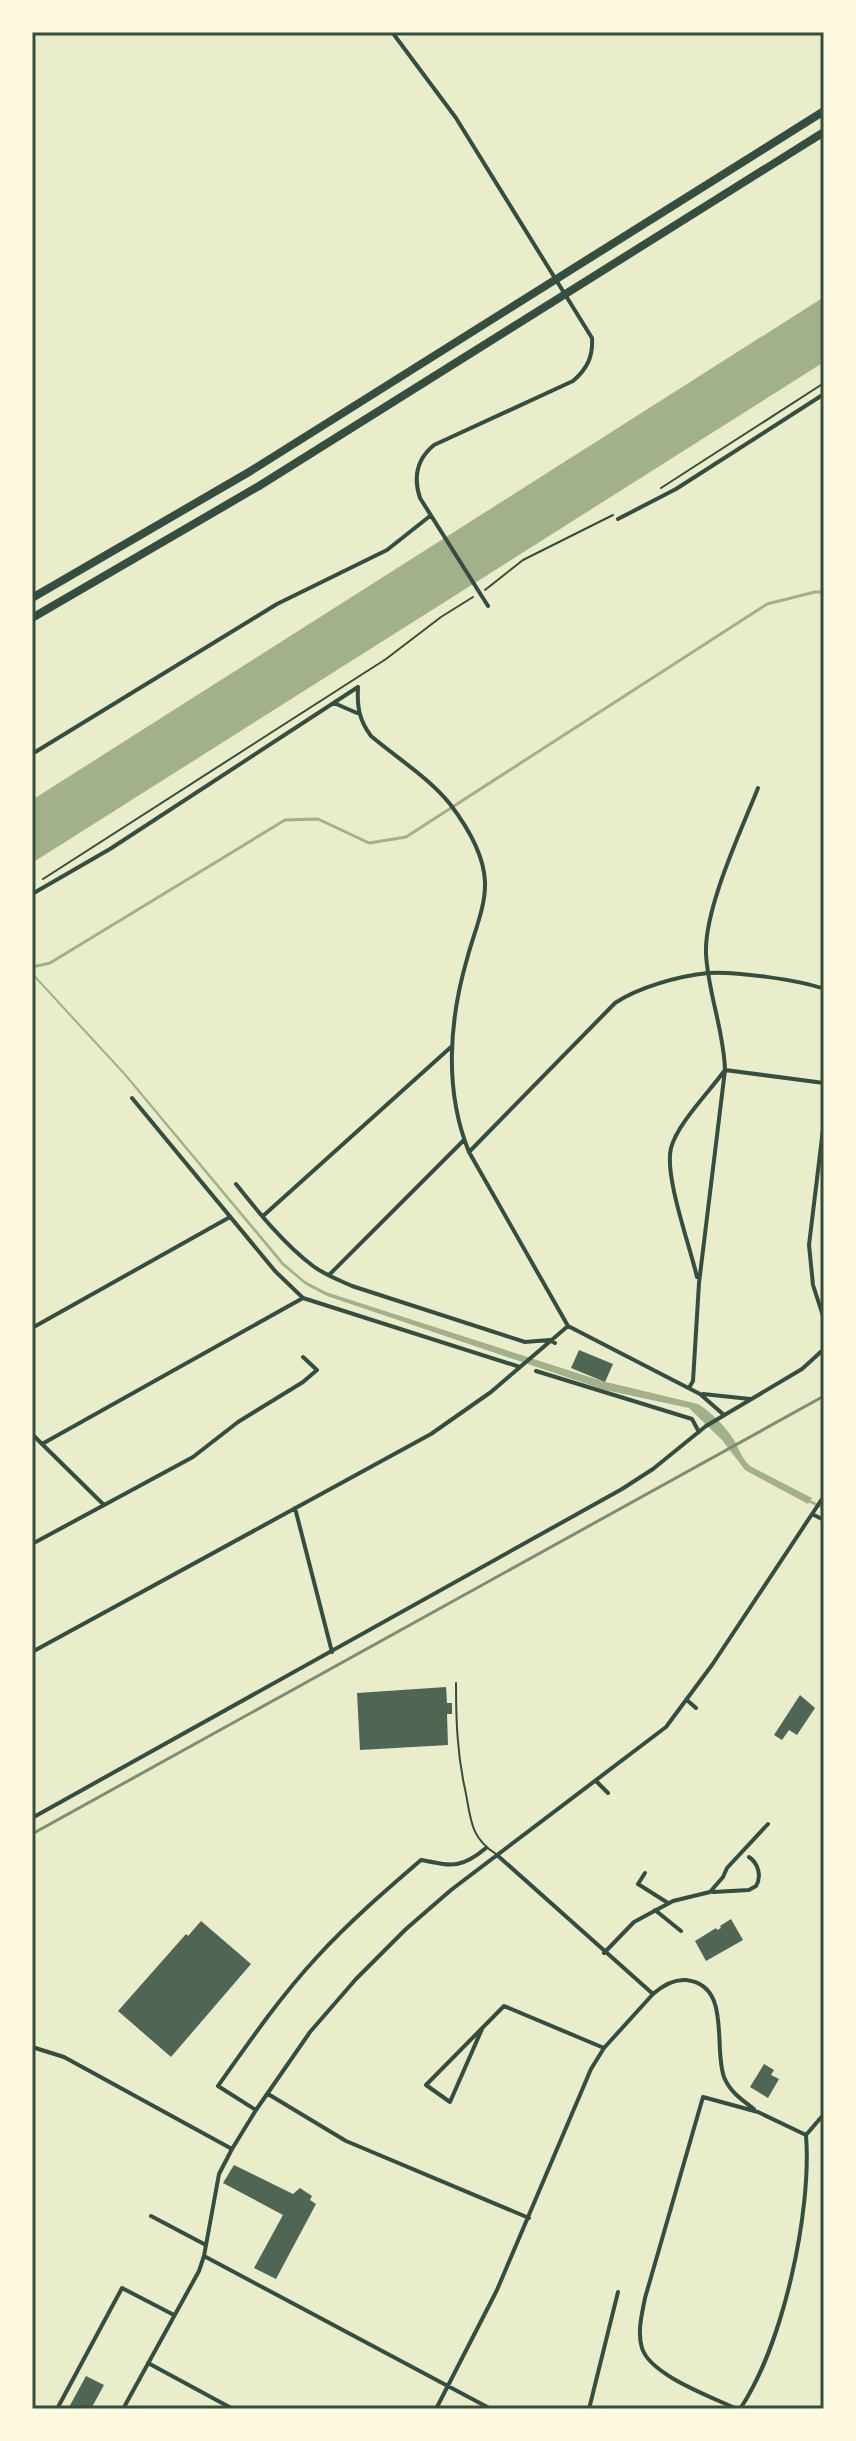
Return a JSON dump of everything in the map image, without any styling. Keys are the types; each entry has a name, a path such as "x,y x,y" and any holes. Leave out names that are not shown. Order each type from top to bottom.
{"highway":[{"path":"32,598 273,457 824,111"},
{"path":"32,618 272,479 824,132"}],"street":[{"path":"392,32 456,118 589,329 592,343 590,359 573,381 443,440 423,455 416,480 420,498 488,606"},
{"path":"618,519 645,508 824,394"},
{"path":"32,754 277,604 387,550 430,516"},
{"path":"32,894 110,849 358,687 359,715 371,736 447,801 479,856 484,873 485,889 460,983 451,1047 454,1087 469,1152 568,1326 700,1394 724,1415"},
{"path":"334,703 359,715"},
{"path":"689,1388 693,1381 699,1283 725,1070 724,1043 706,952 719,889 758,788"},
{"path":"469,1152 615,1003 630,993 709,973 805,981 824,989"},
{"path":"263,1216 451,1047"},
{"path":"725,1070 824,1083"},
{"path":"699,1283 672,1178 671,1149 678,1132 725,1070"},
{"path":"132,1098 275,1271 303,1298 522,1366"},
{"path":"824,1121 809,1245 813,1285 824,1319"},
{"path":"329,1275 464,1140"},
{"path":"236,1184 313,1267 329,1275 352,1286 525,1342 553,1342"},
{"path":"32,1328 230,1217"},
{"path":"42,1444 303,1298"},
{"path":"32,1652 431,1434 491,1392 568,1326"},
{"path":"32,1818 622,1489 653,1469 706,1426 802,1369 824,1349"},
{"path":"32,1544 193,1457 238,1422 303,1382 317,1370 303,1357"},
{"path":"536,1371 692,1419 699,1432"},
{"path":"700,1394 751,1399"},
{"path":"32,1434 104,1505"},
{"path":"123,2409 204,2256 219,2174 256,2110 310,2032 356,1979 406,1929 497,1855 666,1727 688,1701 824,1496"},
{"path":"295,1508 332,1652"},
{"path":"814,1515 824,1520"},
{"path":"688,1701 696,1708"},
{"path":"597,1782 608,1793"},
{"path":"710,1892 727,1868 768,1824"},
{"path":"256,2110 218,2086 316,1958 376,1898 421,1860 460,1865 486,1848"},
{"path":"497,1855 653,1994"},
{"path":"604,1953 634,1922 668,1903 710,1892 749,1890 756,1886 759,1878 757,1868 755,1861 749,1857"},
{"path":"645,1873 638,1884 668,1903"},
{"path":"655,1910 681,1931"},
{"path":"436,2409 497,2290 591,2069 604,2048 653,1994 668,1983 682,1979 703,1986 710,1993 716,2003 725,2079 734,2094 758,2112"},
{"path":"482,2029 450,2102 426,2085 504,2006 604,2048"},
{"path":"32,2047 64,2057 232,2149"},
{"path":"267,2094 346,2141 529,2218"},
{"path":"806,2135 758,2112 703,2097 645,2298 640,2331 642,2350 650,2363 670,2377 738,2409 769,2355 788,2293 806,2175 806,2135 824,2114"},
{"path":"151,2216 204,2244"},
{"path":"204,2256 491,2409"},
{"path":"57,2409 122,2288 174,2315"},
{"path":"589,2409 618,2292"},
{"path":"148,2363 233,2409"}],"lane":[{"path":"456,1683 456,1743 468,1819 486,1848 497,1855"}],"path":[{"path":"651,495 824,383"},
{"path":"32,886 386,659 441,617 496,585 523,560 617,513"}],"shaded area":[{"path":"824,297 824,362 32,863 32,800"},
{"path":"32,972 126,1074 284,1263 305,1281 326,1292 602,1381 698,1404 725,1428 750,1466 812,1498 808,1504 745,1470 722,1440 689,1408 605,1390 327,1296 306,1285 282,1265 124,1075"}],"building":[{"path":"579,1350 613,1364 605,1382 571,1368"},
{"path":"446,1687 447,1703 452,1703 452,1714 447,1714 448,1745 360,1750 357,1693"},
{"path":"800,1695 815,1708 797,1735 789,1730 782,1740 774,1735"},
{"path":"731,1919 743,1940 706,1961 695,1941 721,1928"},
{"path":"201,1921 251,1964 171,2057 118,2011"},
{"path":"764,2064 774,2070 771,2075 779,2079 768,2098 750,2087"},
{"path":"234,2165 293,2194 300,2188 312,2196 310,2200 316,2204 276,2279 254,2268 283,2215 223,2183"},
{"path":"86,2376 104,2385 91,2409 68,2409"}],"waterway":[{"path":"32,967 50,963 285,820 318,819 369,843 406,837 767,604 824,592"},
{"path":"809,1501 824,1508"}],"railway":[{"path":"32,1834 824,1396"}]}
